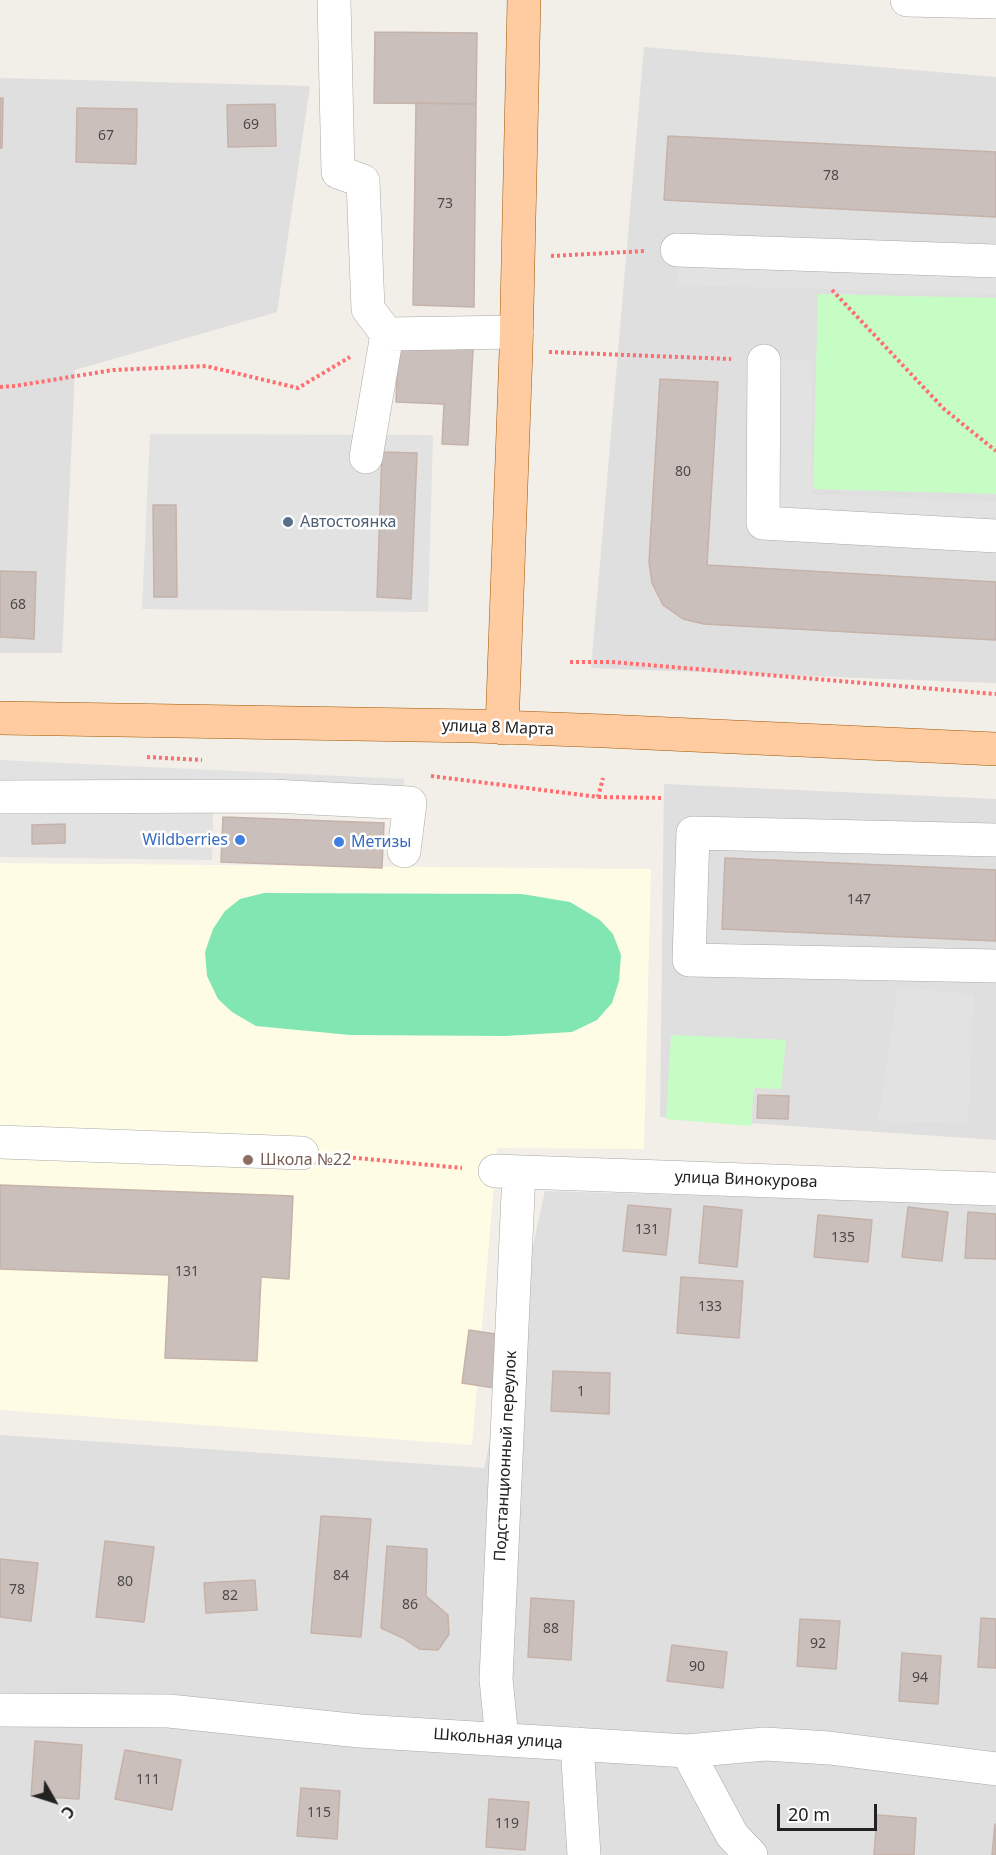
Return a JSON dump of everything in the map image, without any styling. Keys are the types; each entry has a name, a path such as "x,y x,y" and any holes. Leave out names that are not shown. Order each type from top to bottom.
{"main road":[{"path":"502,728 517,342 524,0"},
{"name":"улица 8 Марта","path":"0,718 617,731 996,749"}],"street":[{"path":"334,0 338,172 363,181 368,309 387,334 366,458"},
{"path":"907,0 996,2"},
{"path":"677,250 996,261"},
{"path":"387,334 517,342"},
{"path":"764,361 762,523 996,536"},
{"path":"0,797 272,796 410,803 404,851"},
{"path":"996,840 693,833 689,960 996,966"},
{"path":"0,1142 302,1154"},
{"name":"улица Винокурова","path":"507,1172 996,1189"},
{"name":"Подстанционный переулок","path":"502,1739 496,1679 507,1172"},
{"name":"Школьная улица","path":"0,1710 169,1711 360,1731 687,1751 765,1744 829,1748 996,1768"},
{"path":"577,1744 584,1855"},
{"path":"687,1751 732,1835 751,1855"}],"path":[{"path":"519,257 677,250"},
{"path":"798,254 944,408 996,451"},
{"path":"0,387 113,370 206,366 298,388 387,334"},
{"path":"517,342 764,361"},
{"path":"570,662 611,662 996,694"},
{"path":"598,797 664,798"},
{"path":"302,1154 507,1172"}],"shaded area":[{"path":"644,47 996,77 996,683 591,668"},
{"path":"0,78 310,86 277,312 75,370 62,653 0,653"},
{"path":"679,256 996,265 996,294 678,285"},
{"path":"767,360 812,360 812,502 813,494 996,502 996,531 766,522"},
{"name":"Автостоянка","path":"150,434 433,435 428,612 142,609"},
{"path":"0,760 404,779 399,817 213,809 212,860 0,857"},
{"path":"664,784 996,799 996,1140 660,1117"},
{"name":"Школа №22","path":"0,863 651,869 644,1149 497,1148 472,1445 0,1410"},
{"path":"898,988 974,994 968,1123 878,1121"},
{"path":"545,1191 996,1204 996,1855 0,1855 0,1435 484,1468"}],"green space":[{"path":"818,294 996,298 996,494 813,489"},
{"path":"264,893 522,894 570,902 600,920 613,934 621,955 619,981 612,1003 597,1020 572,1032 505,1036 350,1035 256,1026 232,1012 218,999 207,976 205,952 213,929 225,911 240,899"},
{"path":"671,1035 786,1040 781,1089 754,1088 751,1126 666,1119"}],"building":[{"path":"375,32 477,33 476,104 374,103"},
{"path":"0,98 3,98 2,148 0,148"},
{"path":"416,103 476,104 474,307 413,305"},
{"path":"275,104 276,146 228,147 227,105"},
{"path":"77,108 137,109 136,164 76,162"},
{"path":"668,136 996,152 996,217 664,200"},
{"path":"398,346 473,349 468,445 442,444 444,404 396,402"},
{"path":"660,379 718,382 707,565 996,582 996,640 704,624 683,619 663,605 652,583 649,562"},
{"path":"382,452 417,453 411,599 377,597"},
{"path":"153,505 176,505 177,597 154,597"},
{"path":"0,571 36,572 34,639 0,637"},
{"path":"223,817 384,823 382,868 221,862"},
{"path":"65,824 65,843 32,844 32,825"},
{"path":"725,858 996,870 996,941 722,929"},
{"path":"758,1095 789,1096 788,1119 757,1118"},
{"path":"0,1185 293,1196 289,1279 261,1277 257,1361 165,1358 169,1275 0,1269"},
{"path":"628,1205 671,1209 666,1255 623,1251"},
{"path":"704,1206 742,1210 737,1267 699,1263"},
{"path":"908,1207 948,1212 942,1261 902,1257"},
{"path":"968,1212 996,1214 996,1259 965,1258"},
{"path":"818,1215 872,1220 868,1262 814,1257"},
{"path":"681,1277 743,1281 739,1338 677,1333"},
{"path":"469,1330 502,1335 495,1388 462,1383"},
{"path":"553,1371 610,1373 609,1414 551,1411"},
{"path":"321,1516 371,1519 361,1637 311,1633"},
{"path":"105,1541 154,1547 144,1622 96,1617"},
{"path":"387,1546 427,1549 426,1596 448,1615 449,1634 438,1650 419,1649 403,1638 381,1628"},
{"path":"0,1559 38,1563 31,1621 0,1617"},
{"path":"255,1580 257,1610 206,1613 204,1583"},
{"path":"531,1598 574,1601 571,1660 528,1657"},
{"path":"981,1618 996,1619 996,1668 978,1667"},
{"path":"800,1619 840,1621 836,1669 797,1666"},
{"path":"672,1645 727,1652 723,1688 667,1681"},
{"path":"902,1653 941,1656 938,1704 899,1701"},
{"path":"35,1741 82,1745 79,1799 31,1796"},
{"path":"125,1750 181,1760 172,1810 115,1799"},
{"path":"301,1788 340,1791 337,1839 297,1836"},
{"path":"489,1799 529,1802 525,1850 486,1847"},
{"path":"877,1815 916,1818 914,1855 874,1855"},
{"path":"995,1824 996,1855 992,1855"}],"place":[{"name":"Автостоянка","path":"288,522"},
{"name":"Wildberries","path":"240,840"},
{"name":"Метизы","path":"339,842"},
{"name":"Школа №22","path":"248,1160"}]}
